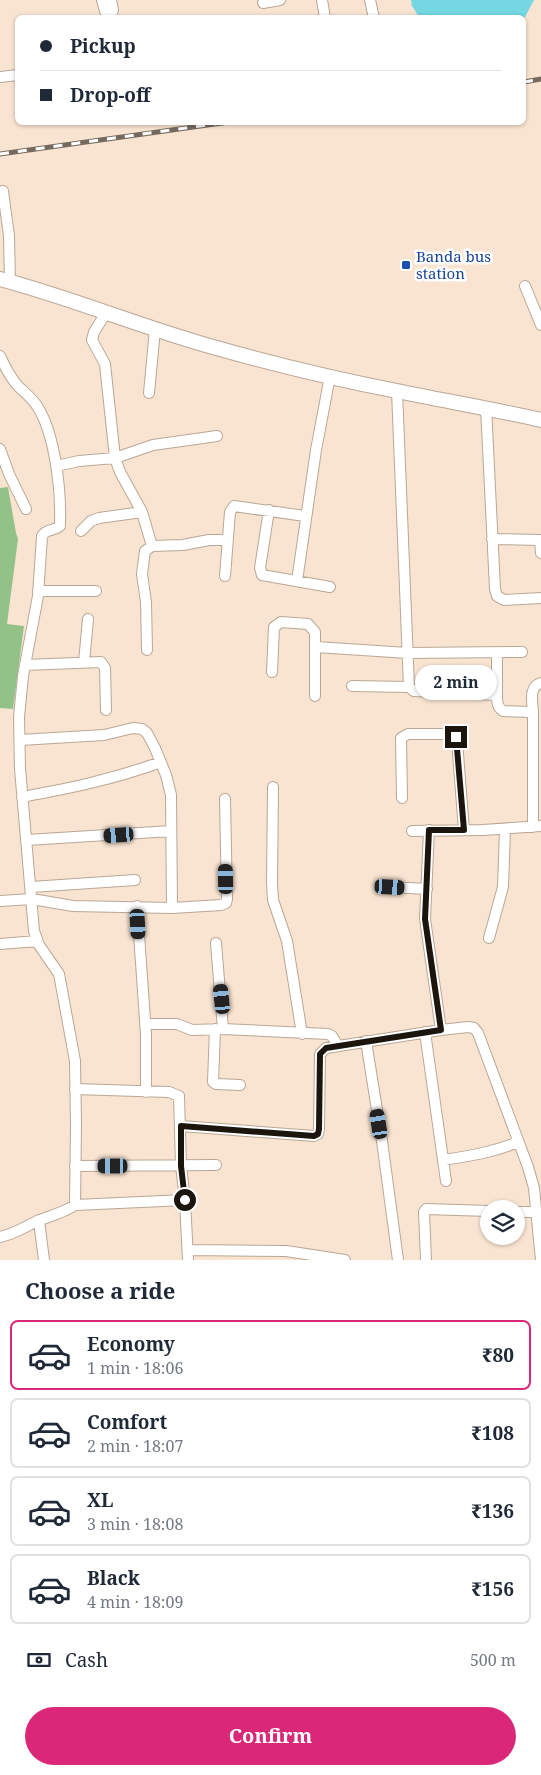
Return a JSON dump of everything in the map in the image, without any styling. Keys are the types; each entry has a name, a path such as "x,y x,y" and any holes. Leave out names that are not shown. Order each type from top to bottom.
{"highway":[{"path":"5,281 210,346 397,391 486,407 541,420"}],"street":[{"path":"102,0 108,15"},
{"path":"111,0 113,10 111,15"},
{"path":"263,3 280,0"},
{"path":"322,0 324,15"},
{"path":"370,0 373,15"},
{"path":"0,77 15,75"},
{"path":"3,192 10,253 5,281"},
{"path":"525,286 541,325"},
{"path":"106,313 94,332 92,340 105,364 115,458 120,472 142,512 152,546"},
{"path":"149,393 156,328"},
{"path":"0,356 12,378 36,404 41,413 47,428 56,466 60,526 47,531 42,536 38,591 20,700 20,740 22,797 34,931 37,941 56,967 62,982 75,1061 75,1205"},
{"path":"297,581 305,516 330,376"},
{"path":"397,391 410,687"},
{"path":"486,407 492,539 497,596 504,600 541,598"},
{"path":"56,466 78,461 115,458 153,445 217,436"},
{"path":"0,449 9,474 26,509"},
{"path":"225,576 230,512 234,506 305,516"},
{"path":"269,510 260,572 262,575 330,587"},
{"path":"81,531 91,521 99,518 142,512"},
{"path":"492,539 541,540 541,553"},
{"path":"147,650 146,602 142,574 145,551 152,546 227,540"},
{"path":"38,591 96,591"},
{"path":"84,662 88,619"},
{"path":"272,672 273,633 276,624 281,622 308,624 315,632 315,696"},
{"path":"316,647 408,653 522,652"},
{"path":"497,653 497,703 499,708 503,710 533,712"},
{"path":"25,665 101,662 104,664 106,710"},
{"path":"412,831 537,827 533,689 536,684 541,683"},
{"path":"352,686 410,687 414,691 497,695"},
{"path":"20,740 104,735 133,728 142,729 147,733 166,775 170,795 172,908"},
{"path":"402,798 401,738 408,734 454,734 457,741 464,830"},
{"path":"22,797 100,782 127,775 161,762"},
{"path":"272,787 273,900 287,941 302,1034"},
{"path":"0,901 32,899 68,906 172,908 221,905 226,903 225,799"},
{"path":"489,938 503,887 505,829"},
{"path":"429,830 425,919 441,1030"},
{"path":"27,840 171,831"},
{"path":"31,887 135,880"},
{"path":"390,887 427,889"},
{"path":"137,906 145,1024 146,1092"},
{"path":"0,944 37,941"},
{"path":"216,943 219,1029 213,1082 216,1084 240,1085"},
{"path":"145,1024 177,1024 192,1030 219,1029 328,1034 332,1036 338,1046"},
{"path":"181,1126 314,1136 318,1134 319,1129 320,1054 326,1048 425,1032 474,1028 478,1033 534,1188 541,1260"},
{"path":"425,1032 446,1181"},
{"path":"366,1041 398,1260"},
{"path":"76,1088 169,1092 178,1096 188,1255 286,1251 345,1260"},
{"path":"443,1160 480,1155 518,1142"},
{"path":"75,1166 216,1165"},
{"path":"0,1237 15,1233 39,1220 62,1213 75,1205 185,1200"},
{"path":"426,1260 424,1212 426,1209 480,1210"},
{"path":"525,1212 536,1212"},
{"path":"39,1220 44,1260"}],"green space":[{"path":"8,487 18,539 7,624 24,626 13,709 0,708 0,488"}],"water":[{"path":"411,0 534,0 526,15 418,15 412,6"}],"railway":[{"path":"526,82 541,79"},
{"path":"0,154 208,125"}],"place":[{"name":"Banda bus station","path":"406,265"}],"route":[{"path":"185,1200 181,1166 181,1126 314,1136 318,1134 319,1129 320,1054 322,1050 441,1030 425,919 429,830 464,830 456,737"}]}
